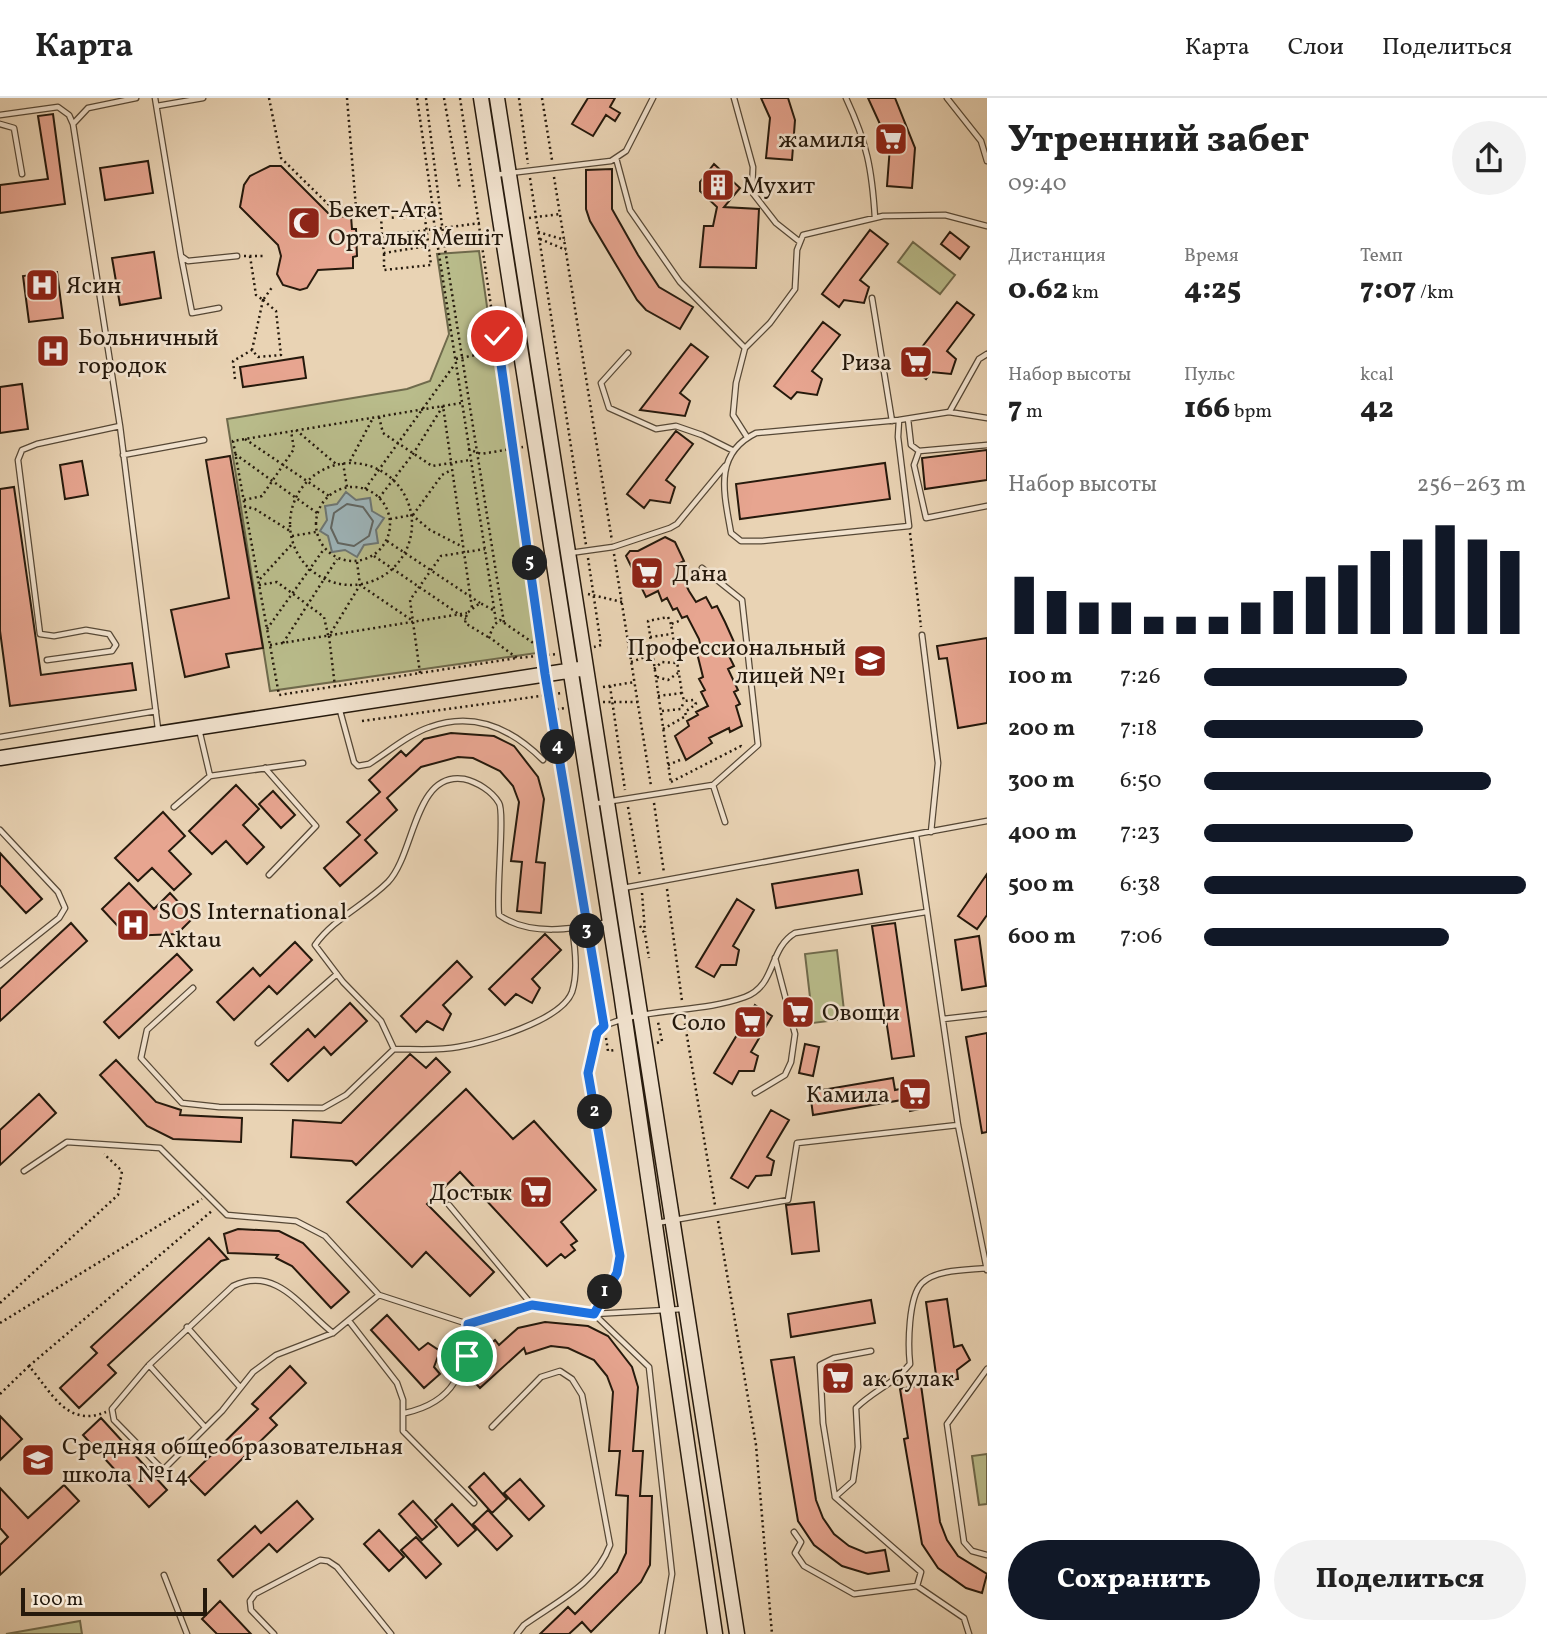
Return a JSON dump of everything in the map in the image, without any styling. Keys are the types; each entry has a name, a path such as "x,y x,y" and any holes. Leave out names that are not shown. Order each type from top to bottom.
{"main road":[{"path":"481,98 599,803 620,889 737,1634"},
{"path":"497,98 559,555"},
{"path":"0,758 578,669"},
{"path":"599,803 608,922 715,1634"}],"lane":[{"path":"73,124 88,108 136,98"},
{"path":"155,98 192,313 219,308"},
{"path":"157,106 204,98"},
{"path":"493,175 611,161 626,151 653,98"},
{"path":"734,98 753,167 752,192 776,223 800,242"},
{"path":"846,98 862,133 872,166 875,218"},
{"path":"947,98 981,141 987,162"},
{"path":"0,115 58,107 73,124 120,426 159,734"},
{"path":"0,124 14,128 22,174"},
{"path":"616,158 630,210 680,282 745,348"},
{"path":"747,437 733,415 736,383 745,348 770,323 794,289 803,235 875,218 945,215 987,226"},
{"path":"181,256 188,261 237,256"},
{"path":"726,465 731,533 741,541 909,526 896,421 872,298"},
{"path":"628,353 601,383 609,408 656,429 676,426 732,450"},
{"path":"949,412 979,359 987,355"},
{"path":"559,555 613,547 677,524 726,465 732,450 756,433 896,421 949,412 987,418"},
{"path":"908,419 911,445 919,451 987,445"},
{"path":"47,660 111,652 116,645 109,634 86,630 54,636 40,634 18,460 22,450 37,443 120,426"},
{"path":"123,455 204,440"},
{"path":"919,451 914,466 926,517 987,506"},
{"path":"599,803 713,785 758,745 742,600 702,568"},
{"path":"922,635 938,763 931,832"},
{"path":"339,706 354,762 358,766 369,764 429,727 468,720 508,730 522,739 543,760"},
{"path":"0,737 156,711"},
{"path":"199,728 210,776"},
{"path":"174,807 210,776 303,763"},
{"path":"265,768 316,826 269,875"},
{"path":"394,1049 382,1021 337,974 315,945 331,928 388,882 400,867 423,805 436,784 450,779 474,781 499,803 502,817 499,834 499,915 509,922 530,928 586,927 624,919"},
{"path":"713,785 725,822"},
{"path":"604,893 665,879 987,821"},
{"path":"0,830 58,892 65,908 59,918 0,965"},
{"path":"835,1497 853,1481 858,1447 856,1408 872,1392 897,1380 910,1364 908,1343 914,1298 922,1282 939,1274 987,1269 985,1244 958,1125 916,835"},
{"path":"594,1314 617,1273 620,1256 588,1073 597,1033 604,1026 655,1012 683,1011 745,997 758,990 770,976 775,957 784,940 795,933 926,912"},
{"path":"193,988 147,1030 141,1058 183,1103 219,1107 323,1108 346,1095 394,1049 456,1048 519,1030 553,1013 572,993 575,946 572,928"},
{"path":"755,1093 785,1075 795,1044 795,1034 775,957"},
{"path":"258,1043 337,974"},
{"path":"943,1019 987,1014"},
{"path":"655,1223 788,1200 797,1143 958,1125"},
{"path":"24,1171 67,1142 160,1148 227,1215 296,1222 325,1236 379,1295 468,1324 532,1305 594,1314 688,1309"},
{"path":"449,1205 532,1305"},
{"path":"332,1333 289,1291 262,1279 244,1280 233,1286 187,1327 149,1365 112,1409 114,1420 163,1470 222,1410 239,1386 276,1355 332,1333 379,1295"},
{"path":"594,1314 649,1367 672,1574 662,1634"},
{"path":"349,1321 397,1383 405,1413 403,1432 474,1503"},
{"path":"405,1413 425,1409 441,1399 458,1378 467,1356 468,1324"},
{"path":"187,1327 239,1386"},
{"path":"871,1351 834,1358 820,1365 823,1423 835,1497 921,1572 917,1586"},
{"path":"149,1365 205,1427"},
{"path":"987,1369 947,1424 964,1542 972,1551 987,1555"},
{"path":"492,1427 541,1377 560,1371 572,1379 582,1395 610,1545 604,1561 593,1577 524,1625 517,1634"},
{"path":"794,1532 801,1542 795,1553 804,1566 854,1594 917,1586 964,1618 969,1634"},
{"path":"274,1634 251,1610 250,1601 255,1594 320,1560 328,1561 337,1567 391,1634"},
{"path":"164,1575 187,1634"}],"path":[{"path":"270,98 281,158 332,208 356,208 372,217 406,218 411,212 440,206"},
{"path":"347,98 356,208"},
{"path":"417,98 461,403 495,611 496,623 489,638"},
{"path":"426,98 445,244 504,623"},
{"path":"444,98 460,189"},
{"path":"460,98 500,350 545,674 607,1051 629,1048"},
{"path":"519,98 601,645"},
{"path":"541,98 653,794 683,1011 756,1445 772,1634"},
{"path":"419,116 428,114"},
{"path":"425,158 433,157"},
{"path":"381,216 384,270 431,265 424,211"},
{"path":"522,221 535,216 560,214"},
{"path":"382,236 480,223"},
{"path":"538,232 565,240"},
{"path":"384,253 482,237"},
{"path":"539,239 566,250"},
{"path":"237,256 265,256"},
{"path":"250,256 256,295 276,311 281,355 258,357 252,350"},
{"path":"235,379 233,361 252,350 263,300 273,286"},
{"path":"365,489 425,409 456,360 500,350"},
{"path":"461,403 233,441 279,695 543,656"},
{"path":"379,498 413,454 443,406"},
{"path":"443,406 472,608"},
{"path":"379,416 383,433 432,467 470,460"},
{"path":"350,462 373,418"},
{"path":"293,431 336,464"},
{"path":"244,500 262,496 273,481 294,449 293,431"},
{"path":"245,439 329,496"},
{"path":"468,449 478,453 528,446"},
{"path":"235,454 317,513"},
{"path":"350,462 380,469 394,479 406,496 412,515 410,542 405,554 393,569 378,579 360,585 343,585 326,580 310,569 293,543 290,531 295,498 308,480 336,464 343,463 350,462"},
{"path":"343,463 347,487"},
{"path":"390,519 412,515 443,475 451,470"},
{"path":"518,478 525,477"},
{"path":"347,487 365,489 379,498 390,519 387,541 374,556 357,562 337,559 324,549 316,532 317,513 329,496 347,487"},
{"path":"244,506 256,509 290,531"},
{"path":"522,511 530,509"},
{"path":"412,515 430,530 461,546"},
{"path":"909,526 922,635"},
{"path":"291,536 316,532"},
{"path":"527,542 534,540"},
{"path":"387,541 495,611"},
{"path":"258,580 293,543"},
{"path":"267,629 324,549"},
{"path":"420,674 410,600 441,556 485,549"},
{"path":"374,556 466,619"},
{"path":"282,643 309,606 337,559"},
{"path":"328,636 360,585 357,562"},
{"path":"259,585 277,582 324,617 335,687"},
{"path":"360,585 413,621"},
{"path":"594,593 622,602"},
{"path":"480,603 467,613 465,623 517,658"},
{"path":"270,645 467,613"},
{"path":"660,712 681,709 684,701 668,617 648,621 655,677 660,712 663,729 668,765 671,782 672,791"},
{"path":"671,624 679,621"},
{"path":"496,623 504,623 542,649"},
{"path":"650,637 671,634"},
{"path":"631,662 687,642"},
{"path":"654,669 662,662 676,663"},
{"path":"655,677 668,680 678,673"},
{"path":"362,721 635,682"},
{"path":"610,686 642,884 645,934"},
{"path":"658,696 682,693"},
{"path":"663,729 686,716 685,712 696,704 694,700 684,701"},
{"path":"671,782 741,746 745,754"},
{"path":"668,765 680,760"},
{"path":"645,1046 662,1041 655,1012"},
{"path":"0,1303 118,1195 122,1171 94,1144"},
{"path":"0,1323 208,1196"},
{"path":"0,1394 29,1366 218,1206"},
{"path":"29,1366 70,1414 88,1419 112,1409"}],"green space":[{"path":"913,242 955,275 940,294 898,262"},
{"path":"479,251 537,653 270,691 227,419 407,389 430,381 449,334 437,254"},
{"path":"837,950 845,1019 813,1023 805,954"},
{"path":"987,1454 987,1504 979,1505 972,1456"},
{"path":"80,1621 82,1634 6,1634"}],"water":[{"path":"346,492 356,500 370,498 372,511 384,518 376,530 378,543 364,545 357,557 345,550 332,552 328,536 320,531 327,520 325,506 337,504"}],"building":[{"path":"588,98 615,98 610,107 620,113 615,121 606,115 593,136 572,124"},
{"path":"761,98 788,98 795,120 792,160 766,158 770,118"},
{"path":"868,98 895,98 915,148 912,188 887,186 890,146"},
{"path":"53,114 65,204 0,213 0,185 48,179 38,116"},
{"path":"148,161 153,193 105,200 100,168"},
{"path":"714,164 740,188 724,207 759,209 756,268 700,267 704,226 713,226 717,207 700,191 700,182"},
{"name":"Бекет-Ата Орталық Мешіт","path":"270,166 281,166 332,217 351,216 352,229 356,229 357,256 353,257 353,268 318,270 307,288 300,290 283,285 277,274 281,256 278,245 240,207 244,185 250,176"},
{"path":"612,169 612,209 638,255 659,287 693,307 680,329 646,310 637,300 590,221 586,209 586,170"},
{"path":"870,230 888,244 860,280 869,287 864,303 844,300 839,307 822,294"},
{"path":"950,232 969,247 960,259 941,244"},
{"path":"154,252 161,298 120,305 112,258"},
{"path":"57,272 63,318 29,322 23,276"},
{"path":"957,302 974,315 947,351 956,359 951,374 931,372 926,379 908,365"},
{"path":"823,322 840,335 812,371 822,379 817,395 797,392 791,399 774,386"},
{"path":"691,344 708,357 680,393 690,401 685,416 640,410"},
{"path":"303,357 306,378 243,387 240,367"},
{"path":"22,384 28,429 0,433 0,387"},
{"path":"676,431 693,444 666,480 675,487 670,503 650,500 644,508 627,494"},
{"path":"987,450 987,480 925,489 922,458"},
{"path":"230,456 263,648 226,654 229,667 185,677 171,610 229,598 206,460"},
{"path":"82,461 88,495 65,499 60,465"},
{"path":"885,463 890,499 740,519 736,484"},
{"path":"14,487 41,675 132,663 136,690 10,706 0,631 0,489"},
{"path":"665,537 675,542 684,561 676,565 696,602 706,597 712,608 717,606 734,642 729,644 734,654 729,656 734,666 728,669 738,690 734,692 740,704 736,706 742,726 730,732 729,728 709,738 712,743 686,760 675,736 689,726 687,721 698,715 696,712 708,706 701,692 705,690 699,679 703,677 697,653 702,651 699,639 687,616 682,618 677,608 673,610 667,598 662,601 658,591 646,597 626,556 630,551 638,551"},
{"path":"987,638 987,723 958,728 947,658 939,659 937,646"},
{"path":"451,733 494,736 514,746 538,777 544,799 536,862 545,863 541,913 517,911 522,862 511,861 519,802 513,786 500,771 473,758 458,757 421,767 387,798 397,810 365,840 377,853 340,886 324,868 360,835 347,822 380,792 369,780 401,751 406,756 424,739"},
{"path":"236,785 259,809 243,825 264,847 247,864 226,841 212,854 189,831"},
{"path":"273,791 295,815 281,828 259,804"},
{"path":"163,812 185,836 169,851 191,874 174,890 152,868 138,881 115,858"},
{"path":"0,853 42,899 26,913 0,885"},
{"path":"858,870 862,894 776,908 772,884"},
{"path":"987,874 987,915 977,929 958,916"},
{"path":"129,883 154,909 170,893 193,918 177,934 127,936 102,909"},
{"path":"737,899 754,910 733,946 739,950 736,965 721,965 714,977 696,967"},
{"path":"71,923 87,941 0,1021 0,989"},
{"path":"895,923 914,1056 892,1059 872,926"},
{"path":"545,934 561,950 532,979 540,988 532,1003 516,994 505,1005 489,989"},
{"path":"979,936 986,986 962,990 955,940"},
{"path":"295,942 312,960 277,994 269,986 234,1020 217,1002 253,968 260,976"},
{"path":"177,954 192,970 119,1038 104,1022"},
{"path":"457,961 472,977 443,1005 451,1014 443,1030 427,1021 416,1032 401,1016"},
{"path":"350,1003 367,1021 331,1055 324,1047 288,1081 271,1064 308,1029 315,1037"},
{"path":"755,1005 772,1016 751,1052 758,1056 754,1071 739,1071 732,1084 714,1073"},
{"path":"987,1033 987,1132 982,1133 966,1037"},
{"path":"805,1044 819,1047 813,1076 799,1073"},
{"path":"410,1054 426,1068 436,1058 450,1072 356,1165 352,1161 291,1157 293,1120 341,1123"},
{"path":"116,1060 156,1102 181,1110 180,1115 242,1118 241,1142 173,1139 147,1126 100,1075"},
{"path":"893,1078 895,1090 920,1085 924,1108 910,1111 908,1099 813,1115 810,1092"},
{"name":"Достык","path":"466,1089 513,1139 534,1121 596,1190 561,1222 577,1241 571,1245 575,1250 565,1258 561,1254 547,1266 460,1172 427,1204 494,1272 470,1296 426,1252 412,1267 347,1202"},
{"path":"39,1094 56,1113 0,1165 0,1130"},
{"path":"771,1110 789,1120 767,1157 774,1161 771,1175 756,1176 748,1188 731,1178"},
{"path":"814,1202 819,1251 792,1254 786,1205"},
{"path":"238,1229 279,1231 303,1243 349,1292 331,1308 292,1266 276,1258 278,1255 228,1253 224,1234"},
{"path":"209,1238 228,1259 221,1261 108,1365 116,1373 79,1408 60,1388 97,1353 91,1347"},
{"path":"947,1299 954,1347 962,1345 970,1360 957,1370 958,1379 937,1382 926,1302"},
{"path":"871,1300 875,1323 791,1337 788,1314"},
{"path":"387,1315 419,1350 428,1343 440,1351 434,1367 440,1374 424,1388 371,1330"},
{"path":"545,1322 588,1326 608,1336 632,1367 638,1387 633,1451 643,1451 640,1496 652,1496 650,1565 641,1582 591,1632 582,1622 569,1634 540,1634 568,1607 575,1614 617,1572 626,1553 628,1496 616,1495 620,1451 609,1451 613,1392 607,1376 594,1360 568,1348 551,1346 526,1354 524,1348 480,1388 465,1372 467,1366 495,1340 499,1345 518,1328"},
{"path":"794,1357 816,1500 823,1518 834,1534 849,1546 866,1553 885,1550 889,1571 868,1574 842,1566 814,1545 798,1521 771,1360"},
{"path":"290,1366 306,1383 270,1418 277,1425 205,1495 188,1478 258,1409 252,1404"},
{"path":"921,1385 940,1522 947,1540 958,1556 987,1574 982,1593 966,1588 938,1568 922,1544 904,1439 908,1438 900,1389"},
{"path":"0,1416 22,1439 0,1460"},
{"path":"101,1418 167,1490 149,1507 83,1435"},
{"path":"484,1473 507,1499 492,1513 469,1487"},
{"path":"520,1479 544,1506 529,1520 504,1493"},
{"path":"64,1485 79,1501 0,1575 0,1545 8,1537 0,1528 0,1488 28,1518"},
{"path":"297,1501 313,1519 277,1552 269,1544 233,1577 218,1560 255,1526 261,1533"},
{"path":"413,1501 437,1527 422,1540 399,1514"},
{"path":"452,1504 476,1530 458,1546 435,1520"},
{"path":"488,1510 512,1536 497,1550 473,1524"},
{"path":"379,1530 404,1557 389,1571 364,1544"},
{"path":"416,1537 441,1564 426,1578 401,1550"},
{"path":"220,1601 251,1634 217,1634 202,1619"}],"place":[{"name":"жамиля","path":"891,139"},
{"name":"Мухит","path":"718,185"},
{"name":"Бекет-Ата Орталық Мешіт","path":"304,223"},
{"name":"Ясин","path":"42,285"},
{"name":"Больничный городок","path":"53,351"},
{"name":"Риза","path":"916,362"},
{"name":"Дана","path":"647,573"},
{"name":"Профессиональный лицей №1","path":"870,661"},
{"name":"SOS International Aktau","path":"133,925"},
{"name":"Овощи","path":"798,1012"},
{"name":"Соло","path":"750,1022"},
{"name":"Камила","path":"915,1094"},
{"name":"Достык","path":"536,1192"},
{"name":"ак булак","path":"838,1378"},
{"name":"Cредняя общеобразовательная школа №14","path":"38,1460"}],"route":[{"path":"467,1356 468,1324 532,1305 594,1314 617,1273 620,1256 588,1073 597,1033 604,1026 545,674 497,336"}]}
